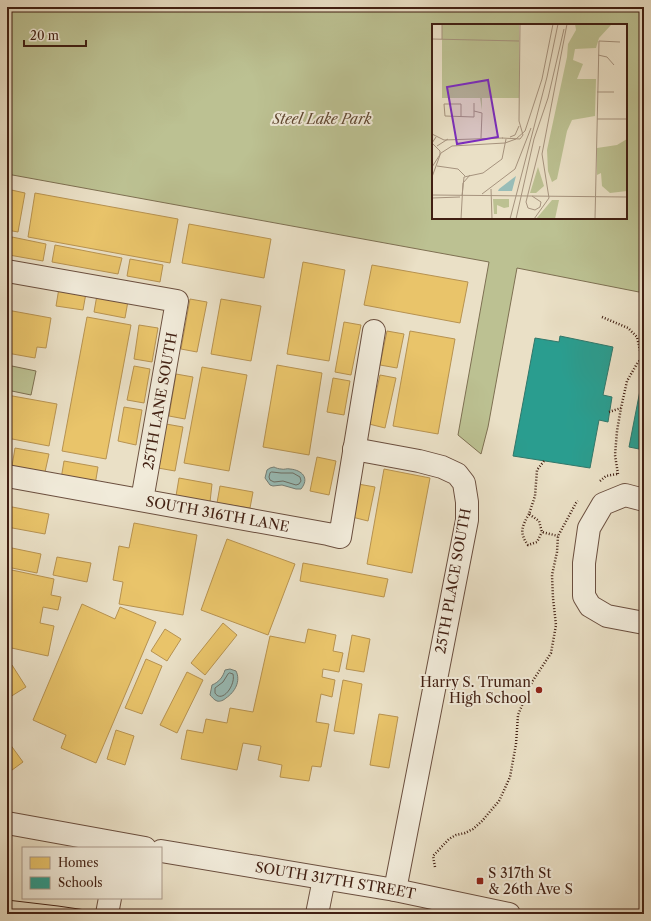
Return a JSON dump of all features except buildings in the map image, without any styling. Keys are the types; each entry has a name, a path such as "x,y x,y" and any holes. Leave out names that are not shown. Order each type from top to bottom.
{"street":[{"name":"25TH LANE SOUTH","path":"7,271 177,301 142,500"},
{"path":"354,449 374,331"},
{"name":"SOUTH 316TH LANE","path":"7,476 340,537 354,449"},
{"name":"25TH PLACE SOUTH","path":"354,449 419,461 442,467 457,474 464,483 467,502 467,520 395,890"},
{"path":"644,500 625,495 603,504 589,528 584,563 584,596 590,606 607,616 644,623"},
{"path":"7,823 119,846 132,847"},
{"name":"SOUTH 317TH STREET","path":"162,851 395,890 509,914"},
{"path":"317,914 324,879"},
{"path":"107,914 110,899"}],"path":[{"path":"602,317 628,328 637,337 643,359 638,362 627,381 621,408 615,455 618,474"},
{"path":"609,412 621,408"},
{"path":"529,514 539,521 542,532 537,542 528,545 524,540 522,531 535,496 537,470 544,461"},
{"path":"596,484 606,476 623,474"},
{"path":"434,867 433,856 449,838 473,829 482,821 499,801 510,777 516,744 518,715 532,682 551,653 556,625 552,575 557,552 558,536 581,498"},
{"path":"542,532 558,536"}],"green space":[{"name":"Steel Lake Park","path":"7,7 644,7 644,293 517,268 488,427 481,454 458,435 489,262 7,174"},
{"path":"7,365 36,371 31,395 7,390"}],"water":[{"path":"274,467 298,471 305,478 304,485 301,489 296,489 282,485 270,485 265,478 267,470"},
{"path":"230,669 236,671 238,679 236,686 232,693 225,699 217,701 210,695 212,685 220,679 225,670"}],"tram line":[{"path":"7,900 113,914"}],"place":[{"name":"Harry S. Truman High School","path":"539,690"},
{"name":"S 317th St & 26th Ave S","path":"480,881"}]}
